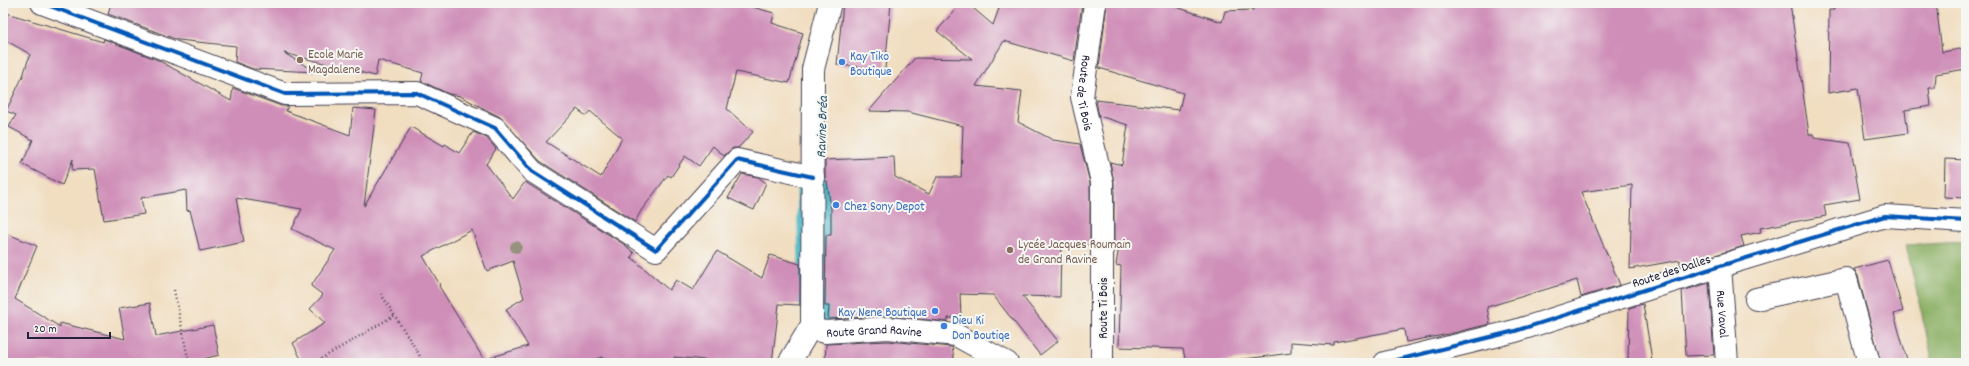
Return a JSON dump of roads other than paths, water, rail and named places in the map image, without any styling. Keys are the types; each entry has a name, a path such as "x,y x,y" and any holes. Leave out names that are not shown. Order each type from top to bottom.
{"street":[{"path":"42,3 285,94 417,93 495,128 532,171 656,250 737,160 813,177"},
{"name":"Route Grand Ravine","path":"830,3 813,69 812,326 816,330 825,332 888,328 956,335 1007,363"},
{"name":"Route de Ti Bois","path":"1094,3 1082,97 1102,182"},
{"name":"Route Ti Bois","path":"1102,182 1102,363"},
{"name":"Route des Dalles","path":"1385,363 1515,331 1720,266 1885,216 1966,221"},
{"name":"Rue Vaval","path":"1720,266 1727,363"},
{"path":"1756,299 1846,279 1869,363"},
{"path":"789,363 812,326"}],"waterway":[{"name":"Ravine Bréa","path":"821,186 824,301"}],"place":[{"name":"Ecole Marie Magdalene","path":"300,60"},
{"name":"Kay Tiko Boutique","path":"842,62"},
{"name":"Chez Sony Depot","path":"836,205"},
{"name":"Lycée Jacques Roumain de Grand Ravine","path":"1010,250"},
{"name":"Kay Nene Boutique","path":"935,311"},
{"name":"Dieu Ki Don Boutiqe","path":"944,326"}]}
